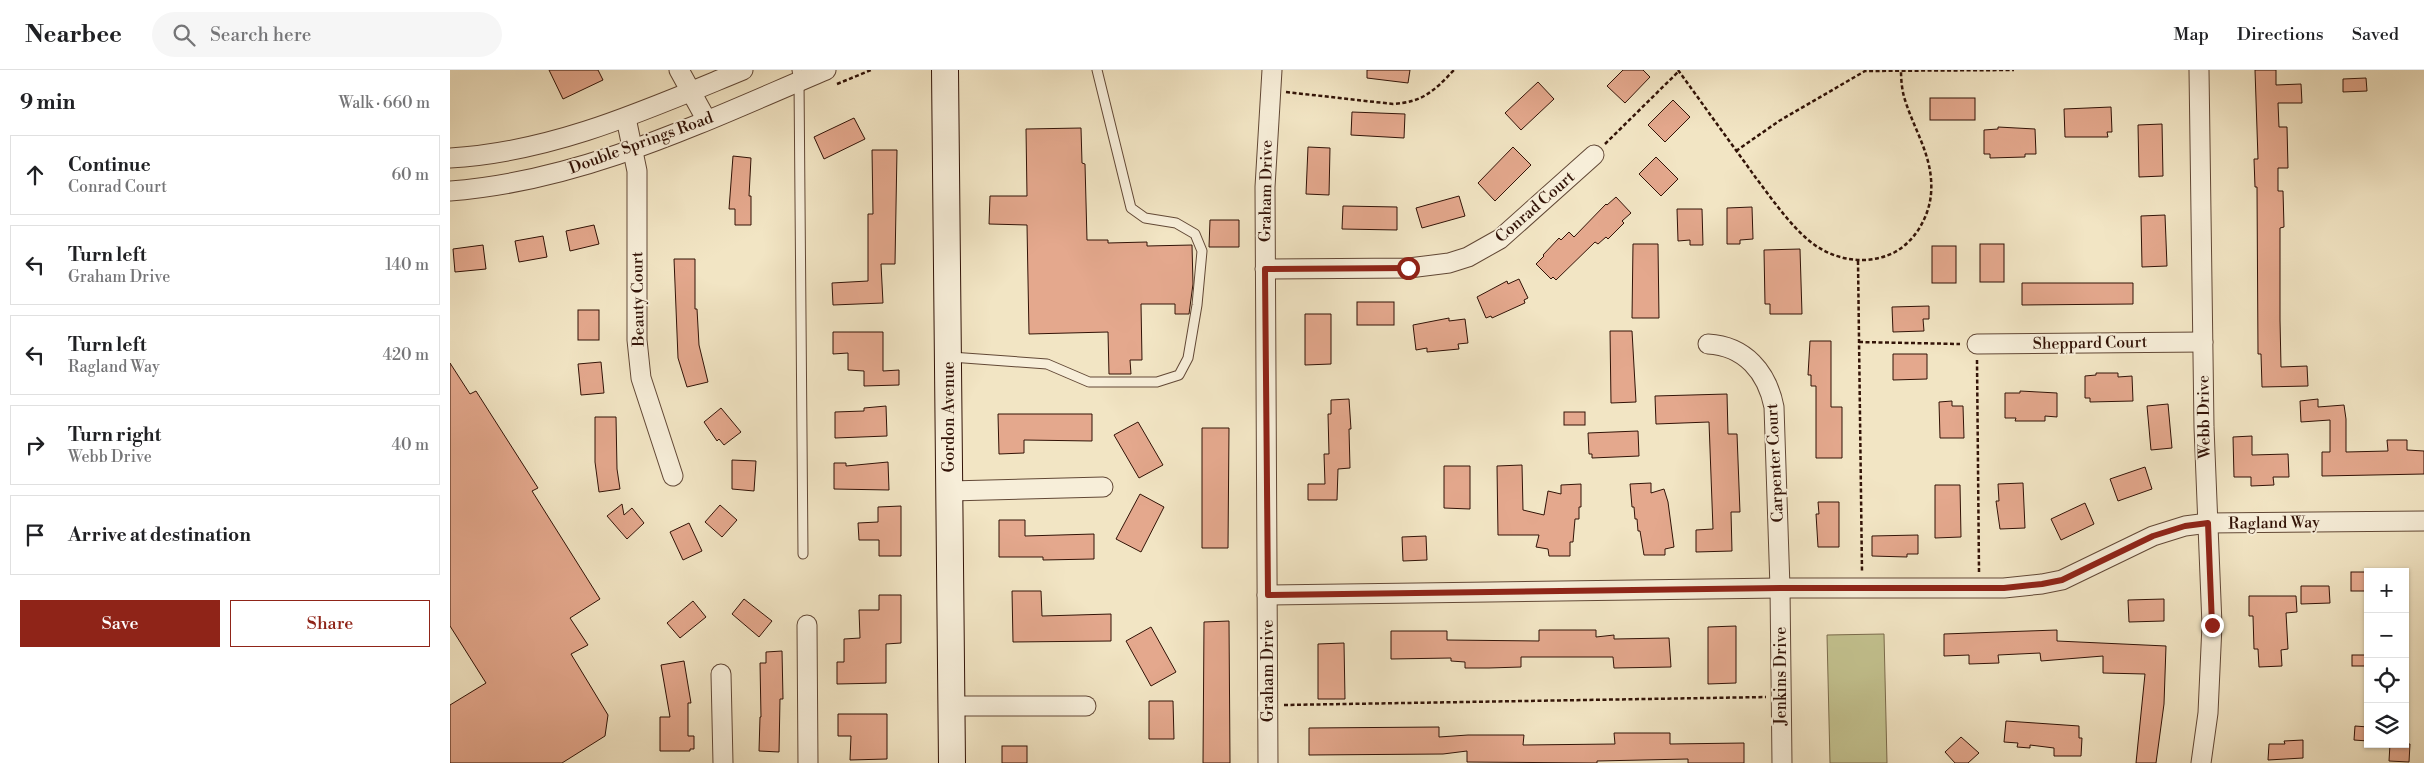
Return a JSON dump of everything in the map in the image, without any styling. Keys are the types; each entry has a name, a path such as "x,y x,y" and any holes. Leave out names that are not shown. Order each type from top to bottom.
{"main road":[{"name":"Gordon Avenue","path":"945,70 952,763"}],"street":[{"path":"679,70 706,119"},
{"name":"Double Springs Road","path":"450,158 488,154 548,143 626,118 743,70"},
{"name":"Double Springs Road","path":"450,191 491,187 553,175 633,149 706,119 798,76 826,70"},
{"name":"Graham Drive","path":"1268,763 1265,161 1272,70"},
{"name":"Webb Drive","path":"2199,70 2203,342 2212,654 2208,713 2201,763"},
{"name":"Beauty Court","path":"626,118 636,170 637,340 641,378 673,476"},
{"name":"Conrad Court","path":"1265,269 1408,268 1442,264 1468,257 1500,239 1594,155"},
{"name":"Sheppard Court","path":"1977,344 2203,342"},
{"name":"Carpenter Court","path":"1708,344 1729,348 1750,360 1759,369 1771,392 1774,407 1780,588"},
{"path":"950,491 1103,487"},
{"name":"Ragland Way","path":"1268,595 1780,588 2013,588 2062,580 2153,536 2185,526 2208,523 2424,521"},
{"name":"Jenkins Drive","path":"1780,588 1782,763"},
{"path":"808,625 808,763"},
{"path":"721,674 723,763"},
{"path":"952,706 1086,706"}],"lane":[{"path":"948,357 1047,364 1089,382 1157,382 1179,375 1188,358 1197,305 1202,251 1195,234 1176,223 1145,218 1131,208 1097,70"},
{"path":"798,76 803,554"}],"path":[{"path":"1270,90 1393,104 1408,103 1423,98 1436,89 1454,70"},
{"path":"1594,155 1679,70 1784,215 1807,240 1839,257 1858,261 1886,257 1904,248 1918,230 1927,213 1931,194 1932,170 1926,150 1915,128 1904,98 1901,71"},
{"path":"1736,151 1865,71 2014,70"},
{"path":"1858,261 1862,588"},
{"path":"1859,342 1977,344 1979,588"},
{"path":"1268,705 1781,697"}],"shaded area":[{"path":"1884,634 1887,763 1830,763 1827,635"}],"building":[{"path":"549,70 598,70 603,80 563,99"},
{"path":"1367,70 1410,70 1408,83 1367,78"},
{"path":"1623,70 1643,70 1650,77 1625,103 1607,86"},
{"path":"2255,70 2276,70 2276,85 2301,84 2302,103 2278,103 2279,127 2287,127 2288,168 2278,168 2278,191 2283,191 2284,227 2280,228 2281,367 2307,366 2308,386 2262,387 2261,354 2258,354 2257,187 2255,187 2254,159 2258,159"},
{"path":"2366,78 2367,91 2343,92 2343,79"},
{"path":"1538,82 1554,99 1521,130 1505,113"},
{"path":"1930,98 1975,98 1975,120 1930,120"},
{"path":"1673,100 1690,117 1665,142 1648,125"},
{"path":"2111,107 2112,132 2107,132 2108,137 2065,137 2064,109"},
{"path":"1352,112 1405,114 1404,138 1351,135"},
{"path":"854,118 865,139 824,159 814,137"},
{"path":"2162,124 2163,176 2139,177 2138,125"},
{"path":"1998,127 2035,129 2036,154 2025,154 2025,157 1990,158 1990,154 1984,154 1984,130 1998,129"},
{"path":"1081,128 1082,163 1085,164 1087,240 1108,240 1108,243 1147,242 1147,246 1192,245 1193,284 1189,314 1175,314 1175,304 1141,304 1142,360 1130,360 1131,374 1109,374 1108,332 1029,334 1027,225 989,224 990,196 1027,196 1026,129"},
{"path":"1308,147 1330,148 1329,195 1306,194"},
{"path":"1513,147 1531,165 1495,201 1478,183"},
{"path":"872,150 897,150 895,264 881,264 883,303 833,305 832,283 868,281 868,214 873,214"},
{"path":"733,156 751,158 749,196 751,196 751,225 735,225 735,209 729,209"},
{"path":"1656,157 1678,179 1661,196 1639,174"},
{"path":"1459,196 1465,216 1422,228 1416,208"},
{"path":"1616,197 1631,213 1622,221 1624,223 1608,239 1606,237 1598,244 1595,242 1556,280 1553,277 1551,279 1536,264 1543,255 1559,238 1561,240 1569,232 1574,237 1606,204"},
{"path":"1343,206 1397,207 1397,230 1342,229"},
{"path":"1752,207 1753,239 1740,240 1740,244 1727,244 1727,208"},
{"path":"1677,209 1702,209 1703,245 1690,245 1690,240 1678,241"},
{"path":"2165,215 2167,266 2142,267 2141,216"},
{"path":"1210,220 1239,220 1239,247 1209,247"},
{"path":"594,225 599,244 570,251 566,231"},
{"path":"543,236 547,257 519,262 515,241"},
{"path":"1633,244 1658,244 1659,318 1632,318"},
{"path":"1980,244 2004,244 2004,282 1980,282"},
{"path":"483,245 486,269 455,272 453,249"},
{"path":"1932,246 1956,246 1956,283 1932,283"},
{"path":"1800,249 1802,314 1770,314 1770,304 1765,304 1764,250"},
{"path":"674,259 695,259 695,309 697,309 699,345 708,382 687,387 678,358"},
{"path":"1519,279 1528,298 1524,300 1525,303 1492,318 1491,316 1486,318 1477,297 1507,281 1508,284"},
{"path":"2022,283 2133,283 2133,304 2022,305"},
{"path":"1357,302 1394,302 1394,325 1357,325"},
{"path":"1929,306 1929,319 1923,319 1924,331 1893,332 1892,307"},
{"path":"578,310 599,310 599,340 578,340"},
{"path":"1305,314 1331,314 1331,364 1305,365"},
{"path":"1449,318 1449,321 1465,319 1468,343 1458,344 1459,349 1427,352 1427,348 1416,350 1413,325"},
{"path":"1610,331 1632,331 1636,402 1611,403"},
{"path":"833,332 883,332 883,371 899,370 899,385 864,386 864,371 848,370 848,353 833,354"},
{"path":"1810,341 1831,341 1831,407 1842,407 1842,458 1816,458 1816,386 1811,386 1811,375 1808,375"},
{"path":"1893,354 1927,354 1927,379 1893,380"},
{"path":"601,362 604,393 581,395 578,364"},
{"path":"450,363 470,394 476,391 538,488 532,491 600,599 570,618 588,645 571,654 608,715 605,736 562,763 450,763 450,705 486,683 450,626"},
{"path":"2096,373 2118,373 2118,377 2132,376 2133,401 2090,402 2090,398 2085,398 2085,376 2096,375"},
{"path":"2020,391 2057,393 2057,417 2045,416 2045,421 2015,421 2016,418 2005,418 2005,393 2020,393"},
{"path":"1727,394 1728,434 1737,434 1740,512 1731,512 1732,551 1696,552 1696,530 1713,529 1709,422 1656,424 1655,396"},
{"path":"1349,399 1351,429 1349,429 1350,468 1338,469 1337,500 1308,500 1308,484 1325,484 1324,454 1329,454 1328,414 1331,414 1331,400"},
{"path":"2318,399 2318,407 2344,405 2346,452 2388,451 2387,440 2407,440 2407,450 2424,451 2424,474 2322,476 2322,452 2330,452 2330,420 2301,422 2300,401"},
{"path":"1952,401 1952,406 1963,406 1964,438 1940,438 1939,402"},
{"path":"2168,404 2172,448 2151,450 2147,406"},
{"path":"886,406 887,436 835,438 835,412 864,411 864,408"},
{"path":"721,408 741,432 724,445 719,439 717,441 704,422"},
{"path":"1564,412 1585,412 1585,425 1564,425"},
{"path":"998,414 1092,414 1092,441 1024,440 1024,453 999,454"},
{"path":"595,417 616,417 617,469 620,489 599,492 595,462"},
{"path":"1138,422 1163,465 1139,478 1114,435"},
{"path":"1202,428 1229,428 1228,548 1202,548"},
{"path":"1638,431 1639,456 1592,458 1592,454 1589,454 1588,433"},
{"path":"2252,436 2252,455 2288,454 2289,477 2273,477 2274,485 2251,486 2251,477 2234,477 2233,437"},
{"path":"732,460 756,461 754,491 732,489"},
{"path":"888,462 889,490 834,489 834,463 846,463 846,466"},
{"path":"1522,465 1523,510 1544,515 1548,491 1561,494 1561,485 1581,484 1581,507 1579,507 1579,519 1575,519 1573,542 1570,542 1570,556 1549,556 1548,549 1536,547 1539,535 1498,535 1497,466"},
{"path":"1444,466 1470,466 1470,509 1444,508"},
{"path":"2145,467 2152,489 2118,501 2110,479"},
{"path":"1651,483 1651,493 1664,489 1668,502 1674,547 1665,549 1665,555 1644,555 1634,507 1632,507 1630,484"},
{"path":"2023,483 2025,528 2000,529 1996,501 1999,501 1998,484"},
{"path":"1935,485 1960,485 1961,537 1935,538"},
{"path":"1140,494 1164,507 1141,552 1116,539"},
{"path":"1818,502 1839,502 1839,547 1818,547 1816,514 1819,514"},
{"path":"2085,503 2094,524 2061,540 2051,519"},
{"path":"622,504 624,515 632,508 644,523 627,539 607,516"},
{"path":"720,505 737,520 722,537 705,522"},
{"path":"901,506 901,556 879,556 879,540 859,540 858,523 878,522 878,507"},
{"path":"999,520 1025,520 1025,536 1094,534 1094,559 1043,560 1043,557 999,557"},
{"path":"689,523 702,551 683,560 670,532"},
{"path":"1918,535 1918,554 1907,554 1907,557 1872,556 1872,536"},
{"path":"1426,536 1427,560 1403,561 1402,537"},
{"path":"2351,572 2364,572 2364,591 2351,591"},
{"path":"2301,586 2329,586 2330,603 2301,604"},
{"path":"1012,591 1041,591 1042,616 1111,614 1111,641 1013,642"},
{"path":"879,595 901,595 901,643 886,644 886,683 837,684 837,662 844,662 844,639 860,638 859,610 879,610"},
{"path":"2249,596 2296,596 2297,612 2286,613 2288,649 2281,650 2282,666 2259,667 2258,649 2254,649 2253,616 2249,616"},
{"path":"744,599 772,621 759,637 732,614"},
{"path":"2164,599 2164,621 2129,622 2128,600"},
{"path":"693,601 706,617 680,638 667,623"},
{"path":"1229,621 1230,763 1203,763 1204,622"},
{"path":"1736,626 1736,683 1708,684 1708,627"},
{"path":"1151,627 1176,672 1151,686 1126,641"},
{"path":"1539,630 1596,630 1596,637 1614,635 1614,639 1669,638 1671,667 1614,668 1613,657 1521,657 1521,667 1489,668 1465,668 1465,662 1451,661 1451,658 1391,659 1391,631 1447,631 1447,640 1539,641"},
{"path":"2057,630 2057,641 2166,646 2164,704 2156,763 2136,763 2145,674 2103,673 2103,656 2041,661 2040,653 1998,655 1999,663 1969,664 1969,655 1944,656 1944,634"},
{"path":"1344,643 1345,699 1318,699 1318,644"},
{"path":"782,651 783,699 780,699 779,752 759,751 761,717 760,663 766,663 766,652"},
{"path":"2352,655 2364,655 2364,666 2352,666"},
{"path":"684,661 691,703 688,703 688,736 694,736 694,749 690,749 690,751 660,751 660,717 670,717 661,665"},
{"path":"1149,701 1173,701 1174,739 1149,739"},
{"path":"838,714 887,714 887,759 850,760 851,736 838,736"},
{"path":"2006,721 2079,726 2079,738 2082,738 2081,756 2054,756 2054,748 2030,745 2030,748 2017,747 2018,743 2004,742"},
{"path":"2355,726 2364,727 2364,741 2354,740"},
{"path":"1439,727 1439,737 1524,735 1523,745 1615,744 1614,733 1670,733 1670,744 1744,743 1744,763 1688,763 1688,759 1597,761 1597,763 1467,762 1467,751 1443,754 1309,755 1309,728"},
{"path":"1961,737 1979,753 1968,763 1955,763 1945,752"},
{"path":"2303,740 2303,758 2268,760 2269,744 2285,744 2284,741"},
{"path":"2410,744 2409,762 2389,761 2390,748 2409,748"},
{"path":"1002,746 1027,746 1027,763 1002,763"}],"route":[{"path":"1408,268 1265,269 1265,440 1268,595 1780,588 2004,588 2062,580 2135,543 2170,530 2208,523 2212,625"}]}
